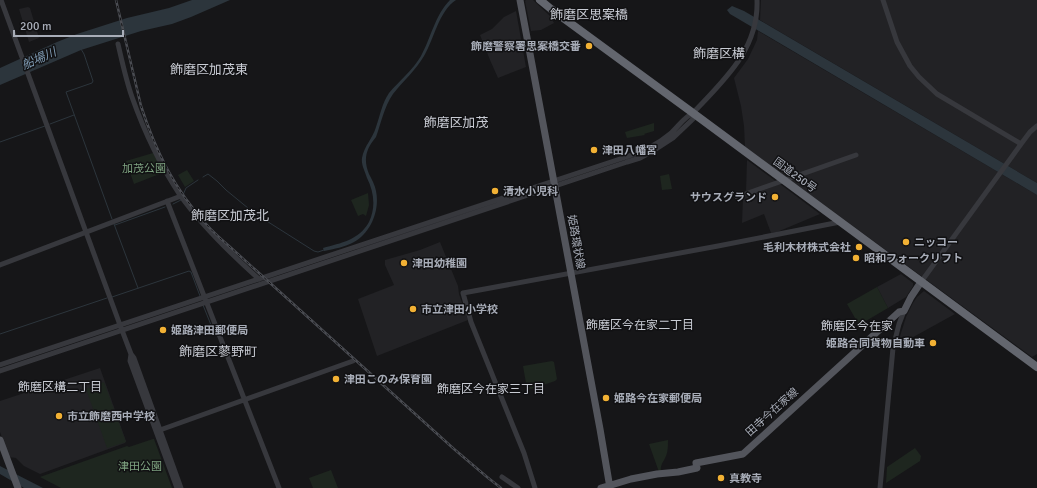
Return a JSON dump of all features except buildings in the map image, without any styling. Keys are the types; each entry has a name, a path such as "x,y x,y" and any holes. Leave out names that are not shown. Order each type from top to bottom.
{"highway":[{"name":"国道250号","path":"540,0 1037,367"}],"main road":[{"name":"姫路環状線","path":"520,0 610,486"},
{"name":"田寺今在家線","path":"601,488 631,479 697,468 696,463 743,454 899,312 904,311 911,297 922,282"},
{"path":"0,440 18,488"}],"street":[{"path":"1,0 181,488"},
{"path":"206,300 259,279 554,184 628,162 653,151 673,138 693,119 693,113 732,70 745,52 752,36 757,0"},
{"path":"883,0 897,42 910,66 919,77 937,94 1021,144"},
{"path":"118,44 131,96 147,135 166,173 181,196 205,225 226,248 259,279"},
{"path":"922,282 1021,144 1030,132 1037,126"},
{"path":"737,197 856,155"},
{"path":"0,365 121,328 554,184"},
{"path":"0,265 181,196"},
{"path":"167,201 279,488"},
{"path":"535,488 516,432 471,322 463,293 630,263 840,222"},
{"path":"880,488 893,348 904,311"},
{"path":"0,371 121,328"},
{"path":"131,354 130,361 177,488"},
{"path":"160,430 245,401 353,361"},
{"path":"502,478 518,488"}],"shaded area":[{"path":"526,0 533,0 550,16 554,23 541,30 531,31"},
{"path":"761,0 1037,0 1037,183 760,20"},
{"path":"30,8 39,38 29,42 19,9"},
{"path":"516,11 526,67 498,78 480,35 492,29 504,17"},
{"path":"758,31 1037,195 1037,354 1032,357 745,147 741,106 734,78 748,59 757,40"},
{"path":"747,160 777,182 746,192"},
{"path":"780,184 820,214 777,232 771,233 764,214 742,223 743,198"},
{"name":"市立津田小学校","path":"440,242 458,286 459,294 468,320 377,356 358,299 394,285 385,265 385,260 420,250"},
{"path":"901,274 913,283 913,286 906,297 888,308 877,287"},
{"path":"924,291 955,314 897,346 906,317 917,297"},
{"name":"市立飾磨西中学校","path":"100,368 126,441 125,443 40,474 24,466 16,458 9,457 0,432 0,401"}],"green space":[{"path":"654,123 654,131 644,134 645,135 627,138 625,132"},
{"name":"加茂公園","path":"153,153 155,154 163,171 162,173 134,184 126,161"},
{"path":"187,170 194,181 185,187 178,175"},
{"path":"669,174 672,189 662,190 660,176"},
{"path":"368,193 369,205 366,216 363,214 358,216 351,200"},
{"path":"877,287 888,308 859,325 847,304"},
{"path":"552,361 554,362 557,379 528,390 523,366"},
{"path":"104,382 126,442 107,448 86,389"},
{"name":"津田公園","path":"153,439 172,488 61,488 40,477 127,446 129,447"},
{"path":"668,440 667,454 661,466 661,472 659,472 649,444"},
{"path":"915,448 921,456 920,461 886,483 887,467"},
{"path":"331,470 338,488 313,488 309,478"}],"water":[{"name":"船場川","path":"192,0 230,0 172,24 141,31 81,50 0,85 0,68 57,42 127,18 169,8"},
{"path":"450,0 456,0 445,11 421,61 390,99 376,137 366,154 367,169 375,187 377,198 377,206 373,220 365,233 354,242 343,247 324,251 323,248 355,237 369,222 373,211 373,194 363,166 363,154 375,131 383,105 389,93 418,61 441,13"},
{"path":"732,6 744,11 1037,183 1037,195 730,14 727,10"},
{"path":"0,466 43,488 24,488 0,474"}],"waterway":[{"path":"81,49 93,81 92,83 66,92 112,219"},
{"path":"50,124 74,115"},
{"path":"0,142 45,126"},
{"path":"203,177 208,174 254,213 314,251 318,252 324,250"},
{"path":"183,195 186,188 198,180"},
{"path":"173,204 181,200"},
{"path":"115,225 165,207"},
{"path":"114,224 138,288"},
{"path":"112,297 189,271 191,272 200,296"},
{"path":"0,334 107,298"},
{"path":"203,305 213,330"}],"railway":[{"path":"116,0 141,106 153,139 167,169 184,197 220,238 454,449 501,488"}],"place":[{"name":"飾磨警察署思案橋交番","path":"589,46"},
{"name":"津田八幡宮","path":"594,150"},
{"name":"清水小児科","path":"495,191"},
{"name":"サウスグランド","path":"775,197"},
{"name":"ニッコー","path":"906,242"},
{"name":"毛利木材株式会社","path":"859,247"},
{"name":"昭和フォークリフト","path":"856,258"},
{"name":"津田幼稚園","path":"404,263"},
{"name":"市立津田小学校","path":"413,309"},
{"name":"姫路津田郵便局","path":"163,330"},
{"name":"姫路合同貨物自動車","path":"933,343"},
{"name":"津田このみ保育園","path":"336,379"},
{"name":"姫路今在家郵便局","path":"606,398"},
{"name":"市立飾磨西中学校","path":"59,416"},
{"name":"真教寺","path":"721,478"}],"district":[{"name":"飾磨区思案橋","path":"589,15"},
{"name":"飾磨区構","path":"719,54"},
{"name":"飾磨区加茂東","path":"209,70"},
{"name":"飾磨区加茂","path":"456,123"},
{"name":"飾磨区加茂北","path":"230,216"},
{"name":"飾磨区今在家二丁目","path":"640,325"},
{"name":"飾磨区今在家","path":"857,326"},
{"name":"飾磨区蓼野町","path":"218,352"},
{"name":"飾磨区構二丁目","path":"60,387"},
{"name":"飾磨区今在家三丁目","path":"491,389"}]}
